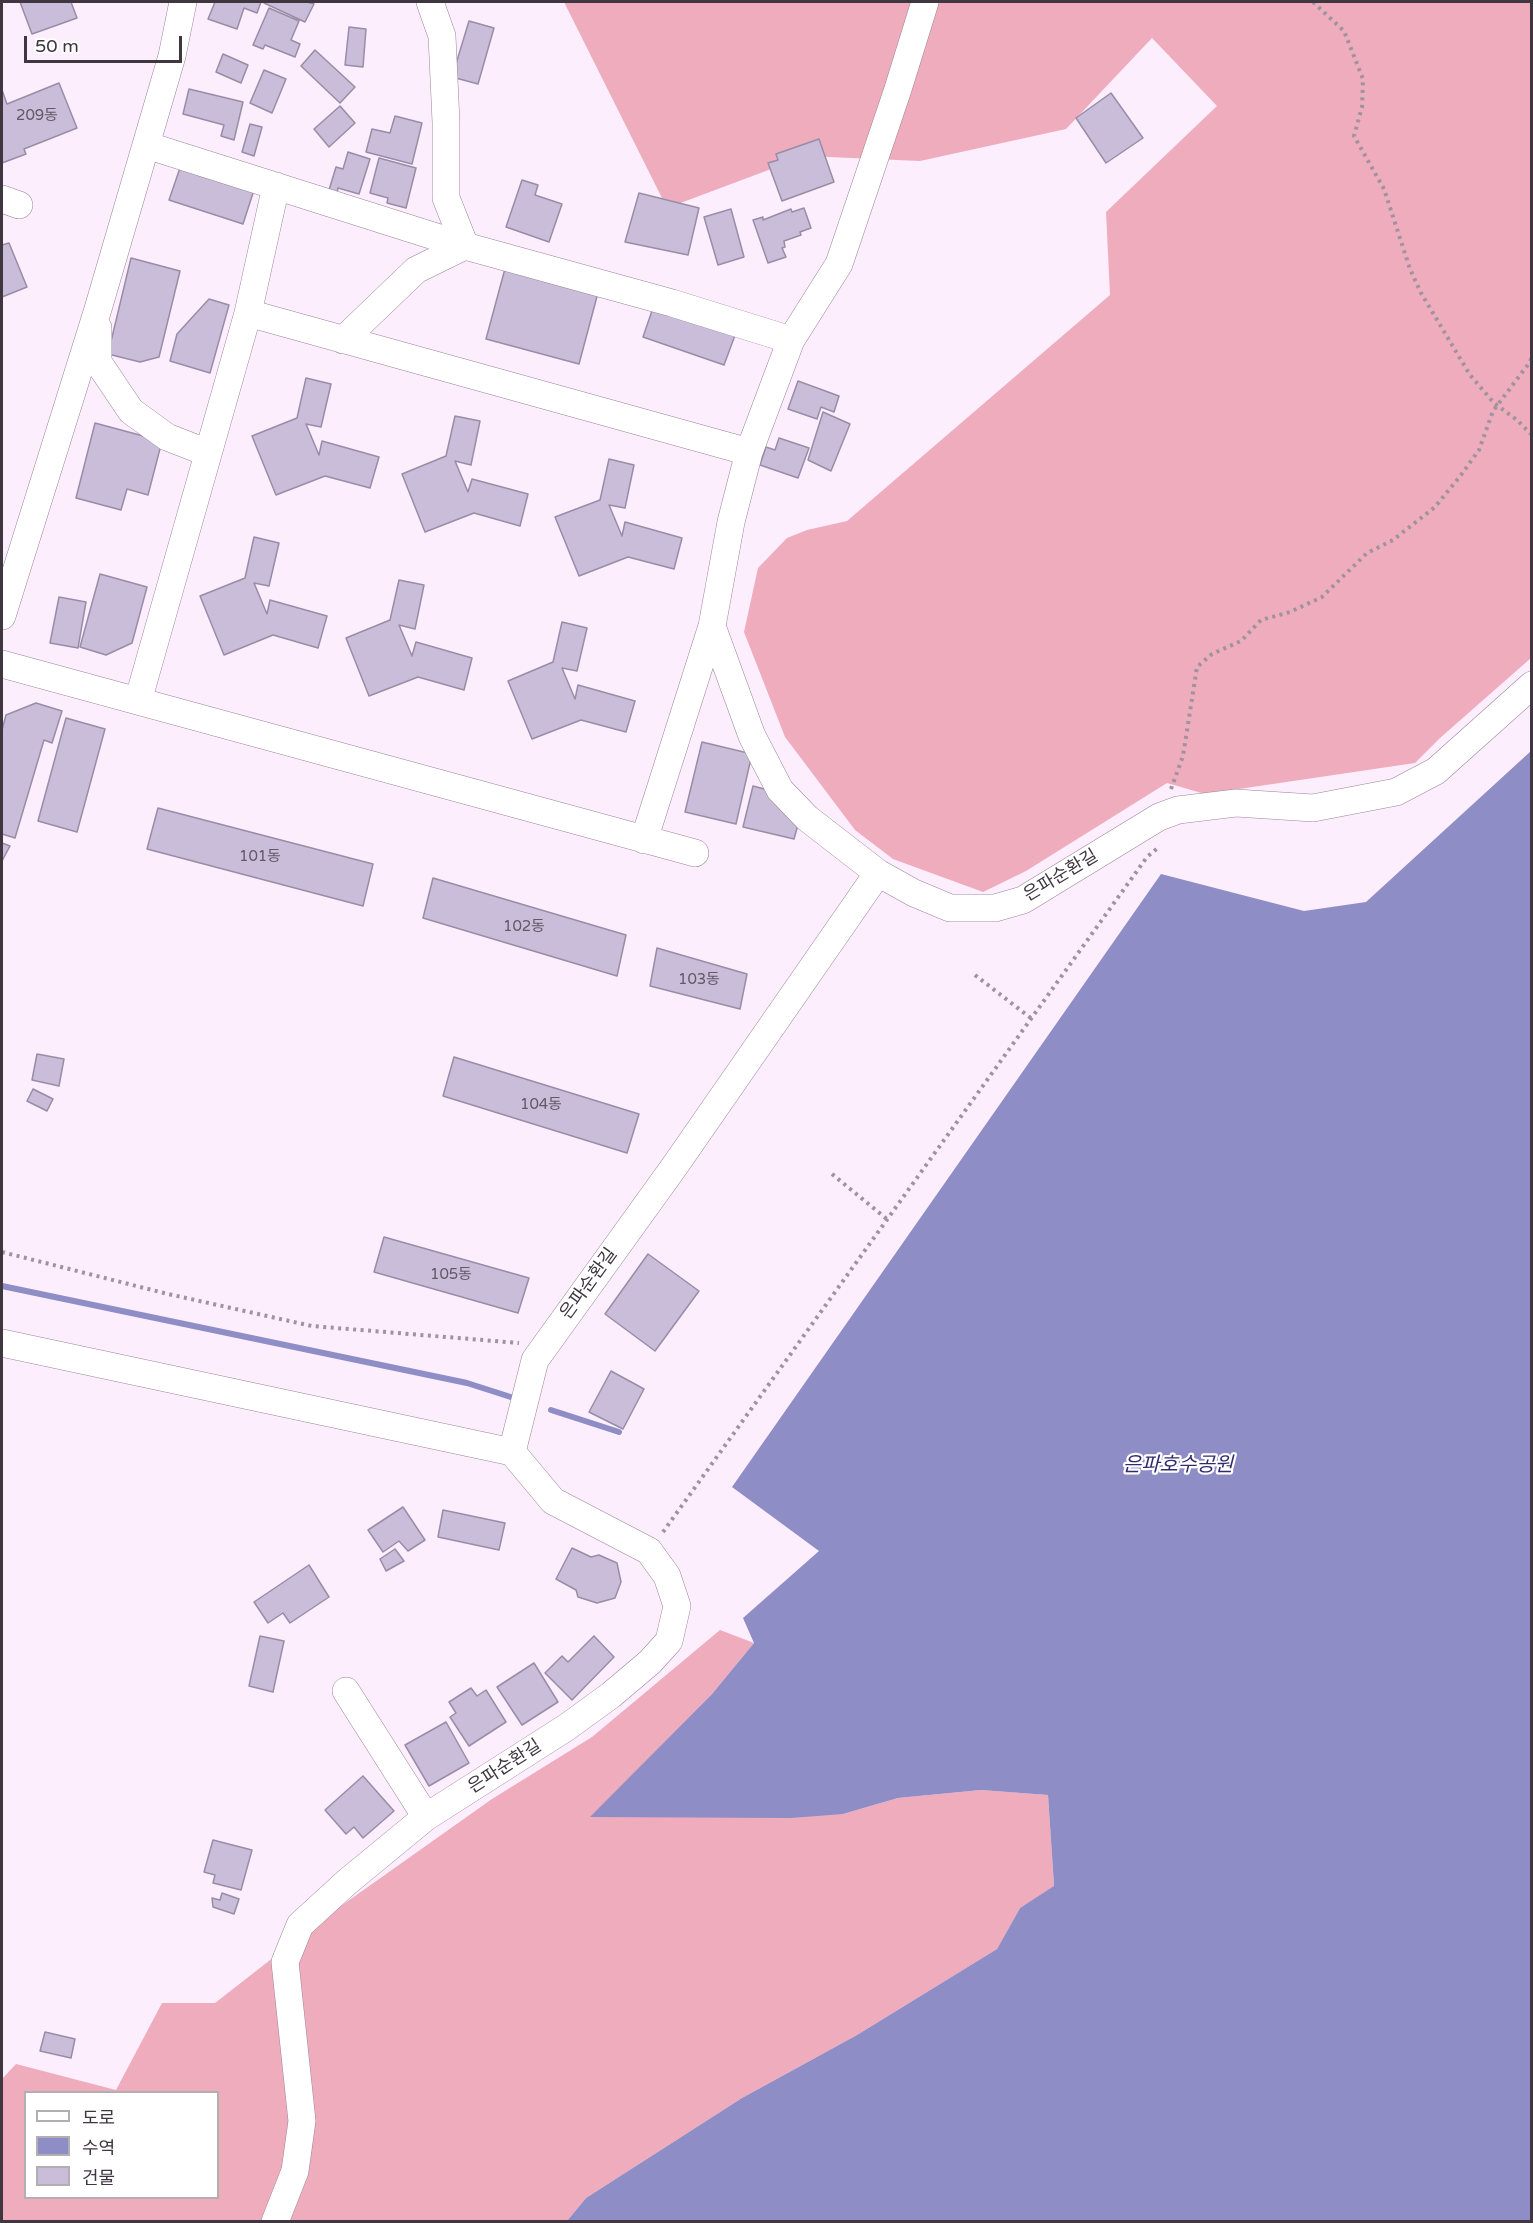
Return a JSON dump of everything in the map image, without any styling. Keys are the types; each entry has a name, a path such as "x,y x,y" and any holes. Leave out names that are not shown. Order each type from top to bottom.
{"street":[{"path":"2,616 98,309 172,56 183,2"},
{"path":"430,2 442,36 446,122 446,198 465,246"},
{"path":"644,840 712,626 731,522 748,452 791,340 839,264 895,100 925,2"},
{"path":"146,145 465,246 672,303 791,340"},
{"path":"138,701 248,314 276,186"},
{"path":"344,340 416,270 465,246"},
{"path":"98,309 98,362 131,411 167,437 208,453"},
{"path":"248,314 748,452"},
{"path":"712,626 752,736 780,790 807,818 878,873"},
{"path":"2,664 695,853"},
{"name":"은파순환길","path":"275,2222 295,2171 302,2121 285,1962 300,1925 347,1882 426,1817 567,1727 611,1695 650,1662 669,1641 677,1606 667,1576 649,1551 553,1501 512,1452 535,1360 674,1167 878,873 914,893 950,908 995,908 1023,900 1159,817 1178,810 1236,803 1313,808 1396,792 1436,771 1532,685"},
{"path":"2,1343 512,1452"},
{"path":"346,1691 426,1817"}],"path":[{"path":"1313,2 1344,31 1364,79 1362,107 1354,136 1384,189 1410,269 1421,293 1470,375 1497,405 1532,435"},
{"path":"1178,810 1171,788 1182,756 1197,667 1212,654 1240,641 1261,620 1290,612 1322,597 1367,553 1393,540 1435,507 1479,450 1493,411 1530,362 1532,355"},
{"path":"649,1551 1147,857 1165,840"},
{"path":"975,975 1032,1018"},
{"path":"832,1174 888,1220"},
{"path":"2,1252 168,1294 312,1326 546,1345"}],"shaded area":[{"path":"564,2 1531,2 1531,658 1415,763 1205,794 1167,783 1026,871 983,892 893,859 855,830 785,737 744,632 758,568 787,538 807,530 847,521 1110,295 1106,212 1217,106 1152,38 1066,129 920,161 806,156 667,208"},
{"path":"720,1630 754,1643 712,1694 591,1817 843,1814 898,1798 981,1790 1048,1795 1054,1887 1020,1908 997,1949 857,2035 742,2098 586,2198 567,2221 2,2222 2,2079 16,2064 116,2090 162,2003 215,2003 324,1918 492,1799 592,1737"}],"water":[{"name":"은파호수공원","path":"1531,751 1531,2221 567,2221 586,2198 742,2098 857,2035 997,1949 1020,1908 1054,1886 1048,1795 981,1790 898,1798 843,1814 791,1818 590,1817 712,1694 754,1643 743,1618 819,1551 732,1487 1161,874 1304,911 1366,902"}],"building":[{"path":"20,2 71,2 77,18 32,34"},
{"path":"215,2 261,2 257,13 244,8 237,29 208,19"},
{"path":"265,2 307,2 314,4 305,22"},
{"path":"269,8 299,21 291,40 300,44 295,57 265,45 263,49 253,45"},
{"path":"469,21 494,28 478,84 452,77"},
{"path":"349,27 366,29 363,67 345,65"},
{"path":"315,50 355,87 340,103 301,66"},
{"path":"223,54 248,65 241,83 216,72"},
{"path":"264,70 286,79 272,113 250,103"},
{"path":"59,83 77,128 24,149 26,154 2,163 2,90 7,104"},
{"path":"189,89 243,102 234,140 221,136 224,125 183,114"},
{"path":"1111,93 1143,138 1106,163 1076,118"},
{"path":"340,106 355,123 329,147 314,129"},
{"path":"395,116 422,123 412,164 366,152 372,129 390,133"},
{"path":"250,124 262,127 254,156 242,152"},
{"path":"819,139 834,182 782,201 768,163 778,160 776,154"},
{"path":"348,152 370,159 359,194 338,188 337,193 329,190 336,167 343,169"},
{"path":"379,158 416,168 406,208 387,203 388,198 370,193"},
{"path":"181,165 254,190 243,224 169,200"},
{"path":"522,180 538,185 535,195 562,204 549,242 506,227"},
{"path":"639,193 699,208 688,255 625,242"},
{"path":"804,208 811,228 800,232 801,235 784,241 785,247 782,248 786,257 768,263 753,220 763,217 763,220 791,209 792,212"},
{"path":"731,209 744,257 718,265 704,217"},
{"path":"9,243 27,287 2,297 2,245"},
{"path":"131,258 180,271 159,357 140,362 108,354"},
{"path":"506,265 599,289 579,364 486,339"},
{"path":"209,299 229,305 210,373 170,361 177,334"},
{"path":"655,302 737,330 724,365 643,337"},
{"path":"306,378 331,384 321,427 306,424 319,455 322,441 379,457 370,488 325,476 276,495 252,436 297,418"},
{"path":"798,381 839,396 834,412 821,407 817,419 788,409"},
{"path":"823,412 850,424 831,471 808,460"},
{"path":"455,416 480,421 471,465 455,461 468,492 472,479 528,494 520,526 474,513 425,532 402,474 446,456"},
{"path":"95,423 162,441 148,495 127,489 121,510 76,498"},
{"path":"779,438 809,448 798,478 760,465 766,447 775,450"},
{"path":"609,459 634,465 625,508 609,505 622,536 625,522 682,538 674,569 628,557 579,576 555,517 600,500"},
{"path":"254,537 279,543 269,586 254,583 267,614 270,600 327,616 318,648 273,635 224,655 200,596 245,578"},
{"path":"100,574 147,587 132,643 106,655 80,647"},
{"path":"399,580 424,585 415,629 399,625 412,656 416,642 472,658 464,690 418,677 369,696 346,638 390,620"},
{"path":"59,597 86,602 78,648 50,643"},
{"path":"562,622 587,628 577,671 562,668 575,699 578,685 635,701 626,732 581,720 532,739 508,681 553,662"},
{"path":"36,703 62,711 52,743 44,740 15,838 2,834 2,730 6,715"},
{"path":"66,718 105,729 77,832 38,821"},
{"path":"702,742 752,754 736,824 685,812"},
{"path":"753,786 768,790 799,821 794,839 743,827"},
{"path":"158,808 373,864 363,906 147,849"},
{"path":"2,843 10,846 2,861"},
{"path":"433,878 626,935 617,976 423,918"},
{"path":"657,948 747,974 740,1009 650,986"},
{"path":"37,1054 64,1059 59,1086 32,1080"},
{"path":"454,1057 639,1114 627,1153 443,1096"},
{"path":"33,1089 53,1099 47,1111 27,1101"},
{"path":"384,1237 529,1278 518,1313 374,1272"},
{"path":"648,1254 699,1291 655,1351 605,1314"},
{"path":"611,1371 644,1389 623,1429 589,1412"},
{"path":"403,1507 425,1540 408,1551 399,1541 383,1552 368,1530"},
{"path":"443,1510 505,1523 499,1550 438,1537"},
{"path":"572,1548 591,1557 599,1555 617,1563 621,1582 615,1598 597,1603 578,1597 576,1590 556,1579"},
{"path":"395,1549 404,1561 386,1571 380,1559"},
{"path":"309,1565 329,1597 290,1623 283,1613 268,1623 254,1602"},
{"path":"260,1636 284,1641 273,1692 249,1686"},
{"path":"594,1636 614,1657 572,1700 545,1673 562,1656 568,1662"},
{"path":"534,1663 558,1702 522,1725 497,1687"},
{"path":"471,1688 477,1696 486,1690 506,1722 469,1746 450,1717 456,1713 449,1702"},
{"path":"446,1722 469,1763 429,1786 405,1745"},
{"path":"363,1776 394,1811 363,1838 354,1827 346,1834 325,1810"},
{"path":"213,1840 252,1850 241,1890 213,1883 215,1875 204,1872"},
{"path":"222,1893 239,1899 234,1914 213,1907 212,1898 220,1900"},
{"path":"45,2032 75,2039 71,2058 40,2051"}],"waterway":[{"path":"2,1286 467,1383 517,1399"},
{"path":"551,1410 619,1432"}]}
